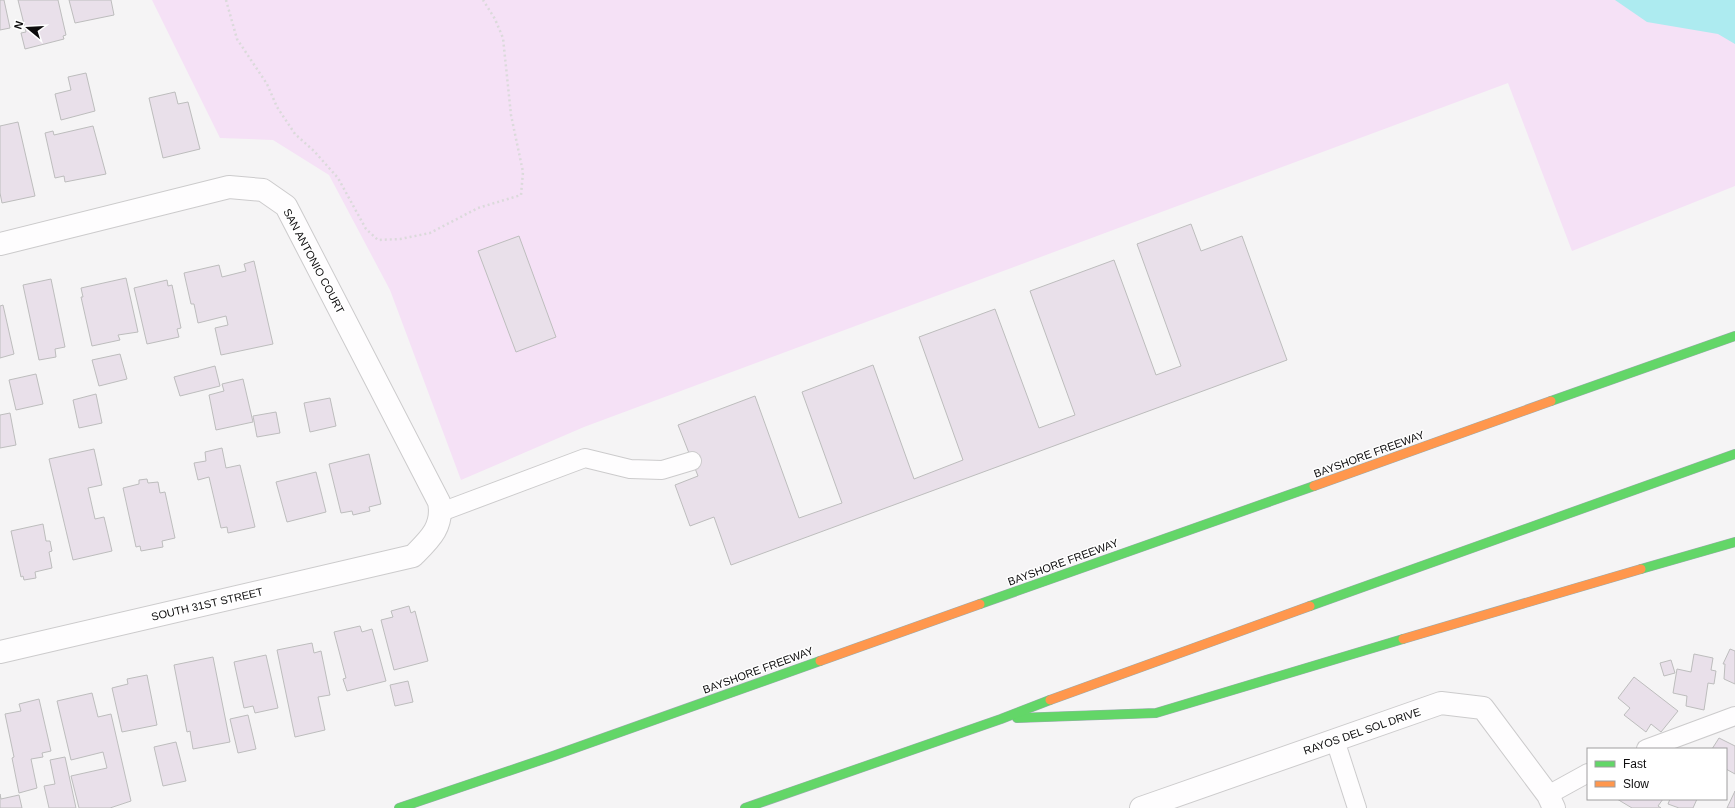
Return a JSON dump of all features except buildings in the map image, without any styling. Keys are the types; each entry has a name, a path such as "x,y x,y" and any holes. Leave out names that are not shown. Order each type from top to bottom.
{"highway":[{"name":"BAYSHORE FREEWAY","path":"399,808 550,757 1735,336"},
{"path":"745,808 1001,719 1091,684 1735,454"},
{"path":"1001,719 1156,713 1569,589 1735,542"}],"street":[{"name":"SAN ANTONIO COURT","path":"0,244 229,187 263,190 286,206 439,502 441,512"},
{"name":"SOUTH 31ST STREET","path":"0,652 413,556 434,534 441,512"},
{"name":"RAYOS DEL SOL DRIVE","path":"1141,808 1441,703 1483,708 1551,801"}],"lane":[{"path":"441,512 585,458 630,469 662,470 692,461"},
{"path":"1649,748 1735,716"},
{"path":"1335,740 1357,808"},
{"path":"1551,801 1587,774"}],"path":[{"path":"226,0 237,39 268,84 277,107 295,134 314,151 338,178 366,229 378,240 400,239 430,233 478,208 521,195 523,172 511,115 503,38 495,19 483,0"}],"shaded area":[{"path":"152,0 1735,0 1735,186 1572,251 1508,83 584,427 461,480 390,290 329,175 273,140 220,138"}],"water":[{"path":"1615,0 1735,0 1735,44 1718,34 1647,22"}],"traffic: fast":[{"path":"1551,401 1735,336"},
{"path":"1310,606 1735,454"},
{"path":"980,604 1314,486"},
{"path":"1641,569 1735,542"},
{"path":"1017,718 1156,713 1403,639"},
{"path":"399,808 550,757 820,661"},
{"path":"745,808 1001,719 1050,700"}],"traffic: slow":[{"path":"1314,486 1551,401"},
{"path":"1403,639 1641,569"},
{"path":"820,661 980,604"},
{"path":"1050,700 1310,606"}]}
